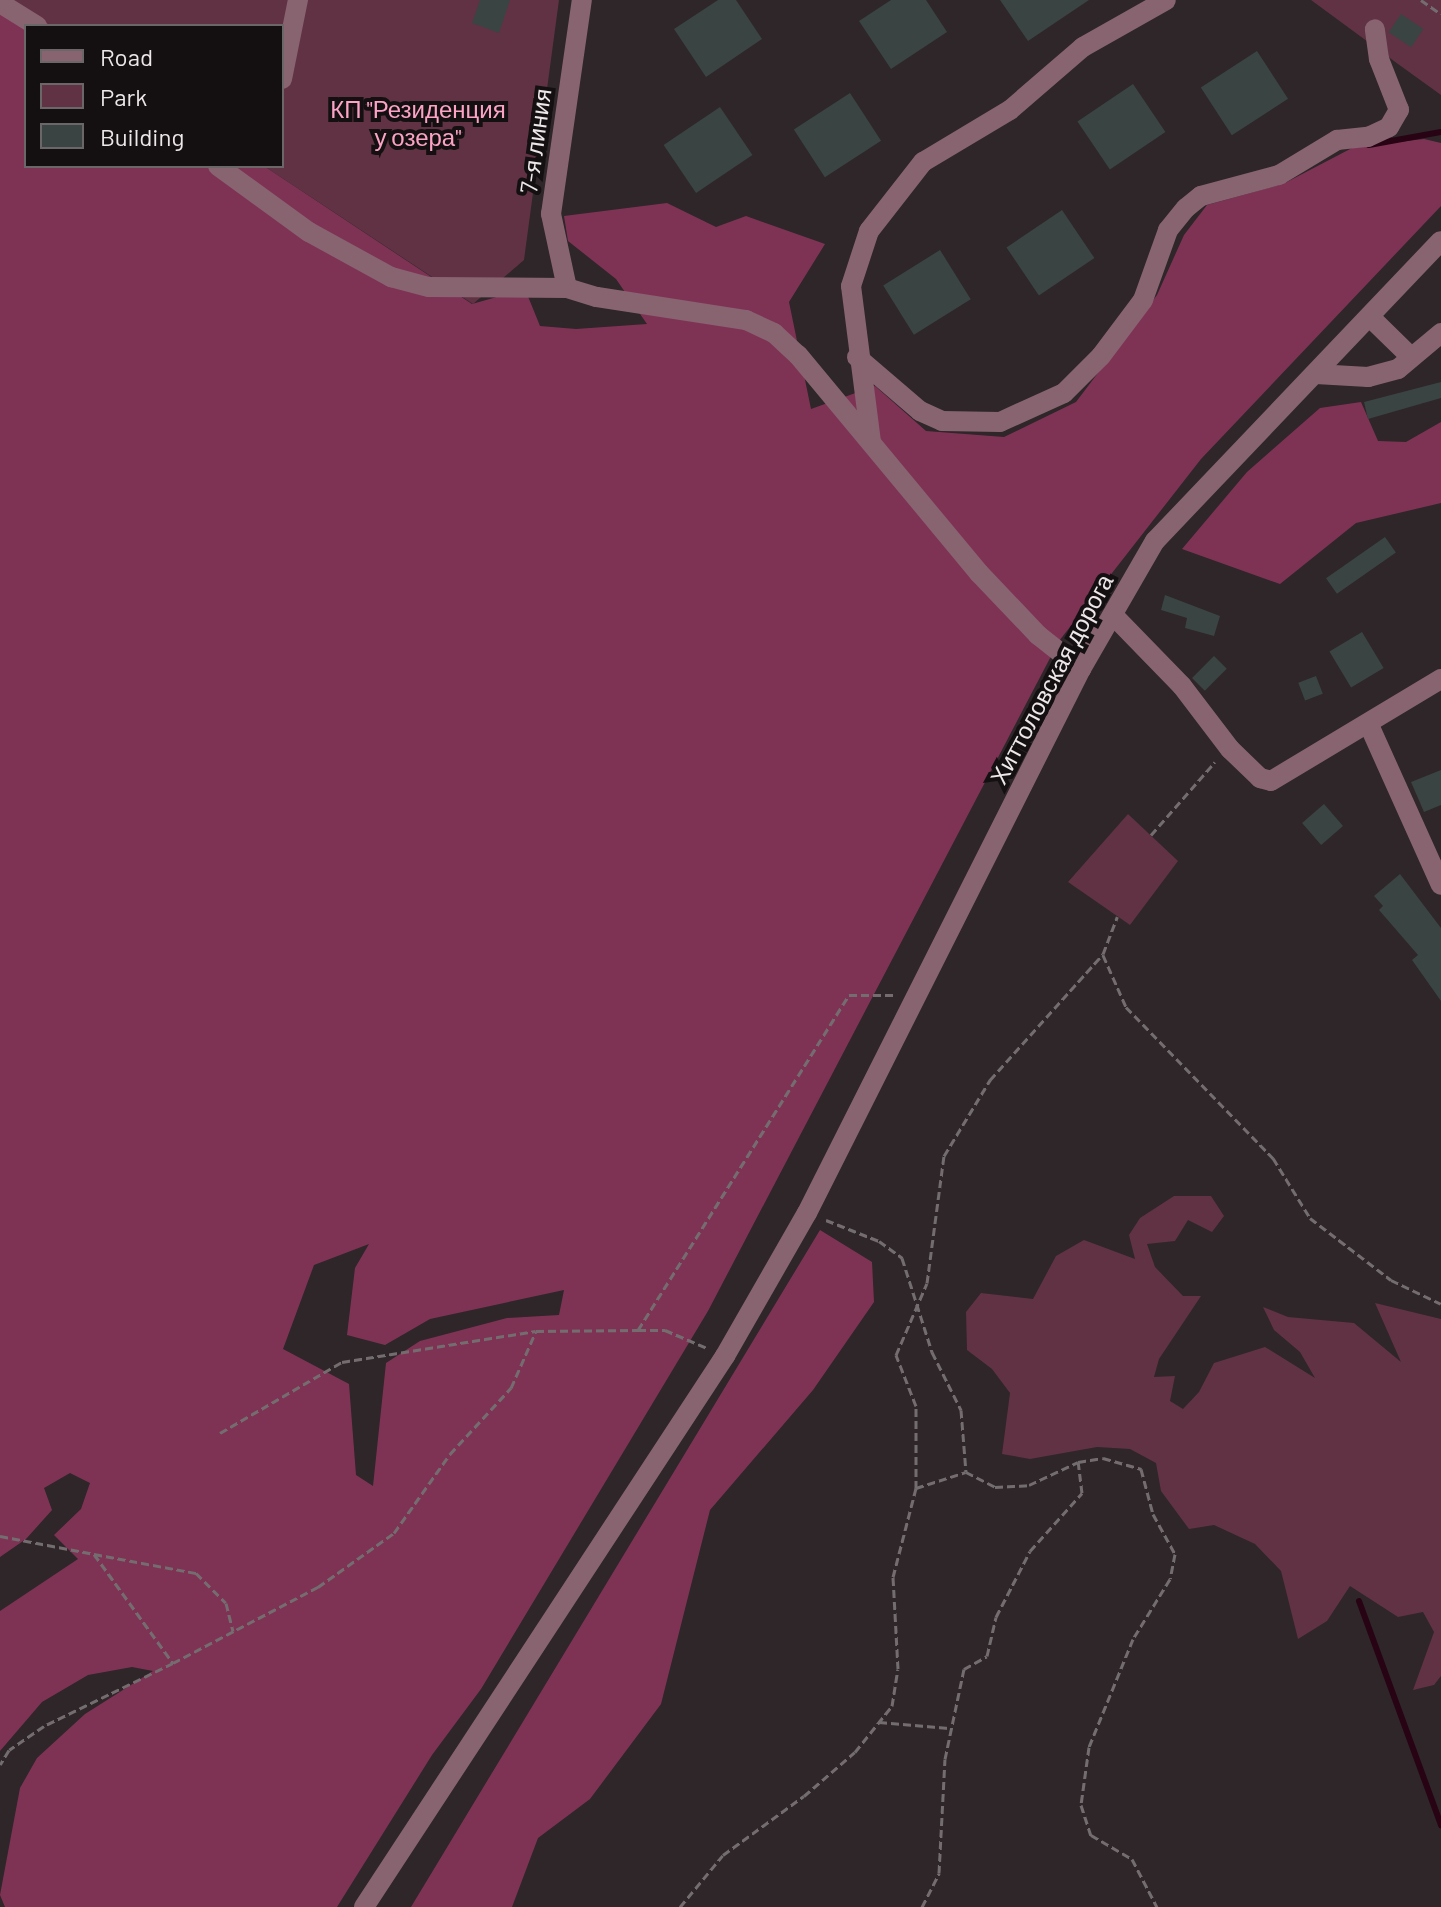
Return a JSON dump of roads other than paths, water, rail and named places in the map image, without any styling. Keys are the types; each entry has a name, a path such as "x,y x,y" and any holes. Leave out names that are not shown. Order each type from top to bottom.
{"street":[{"path":"284,69 298,0"},
{"name":"7-я линия","path":"567,288 551,214 582,0"},
{"path":"872,448 857,357 851,286 869,231 923,162 1010,110 1083,47 1166,0"},
{"path":"0,3 34,24"},
{"path":"857,357 920,411 942,421 1000,422 1064,393 1101,356 1143,300 1168,230 1186,208 1201,196 1279,175 1337,140 1368,137 1389,127 1399,110 1379,59 1375,29"},
{"path":"225,168 247,174 309,232 391,277 429,287 567,288 597,297 746,320 774,333 798,355 872,448 979,573 1038,635 1081,669"},
{"name":"Хиттоловская дорога","path":"364,1907 725,1356 807,1213 920,995 1081,669 1155,541 1251,435 1371,318 1441,241"},
{"path":"1371,318 1411,357"},
{"path":"1316,374 1368,377 1398,369 1441,333"},
{"path":"1113,615 1129,626 1182,686 1230,749 1260,778 1271,781 1369,725 1441,679"},
{"path":"1369,725 1441,885"}],"waterway":[{"path":"1369,145 1441,132"},
{"path":"1359,1601 1441,1825"}],"park label":[{"name":"КП \"Резиденция у озера\"","path":"418,123"}]}
